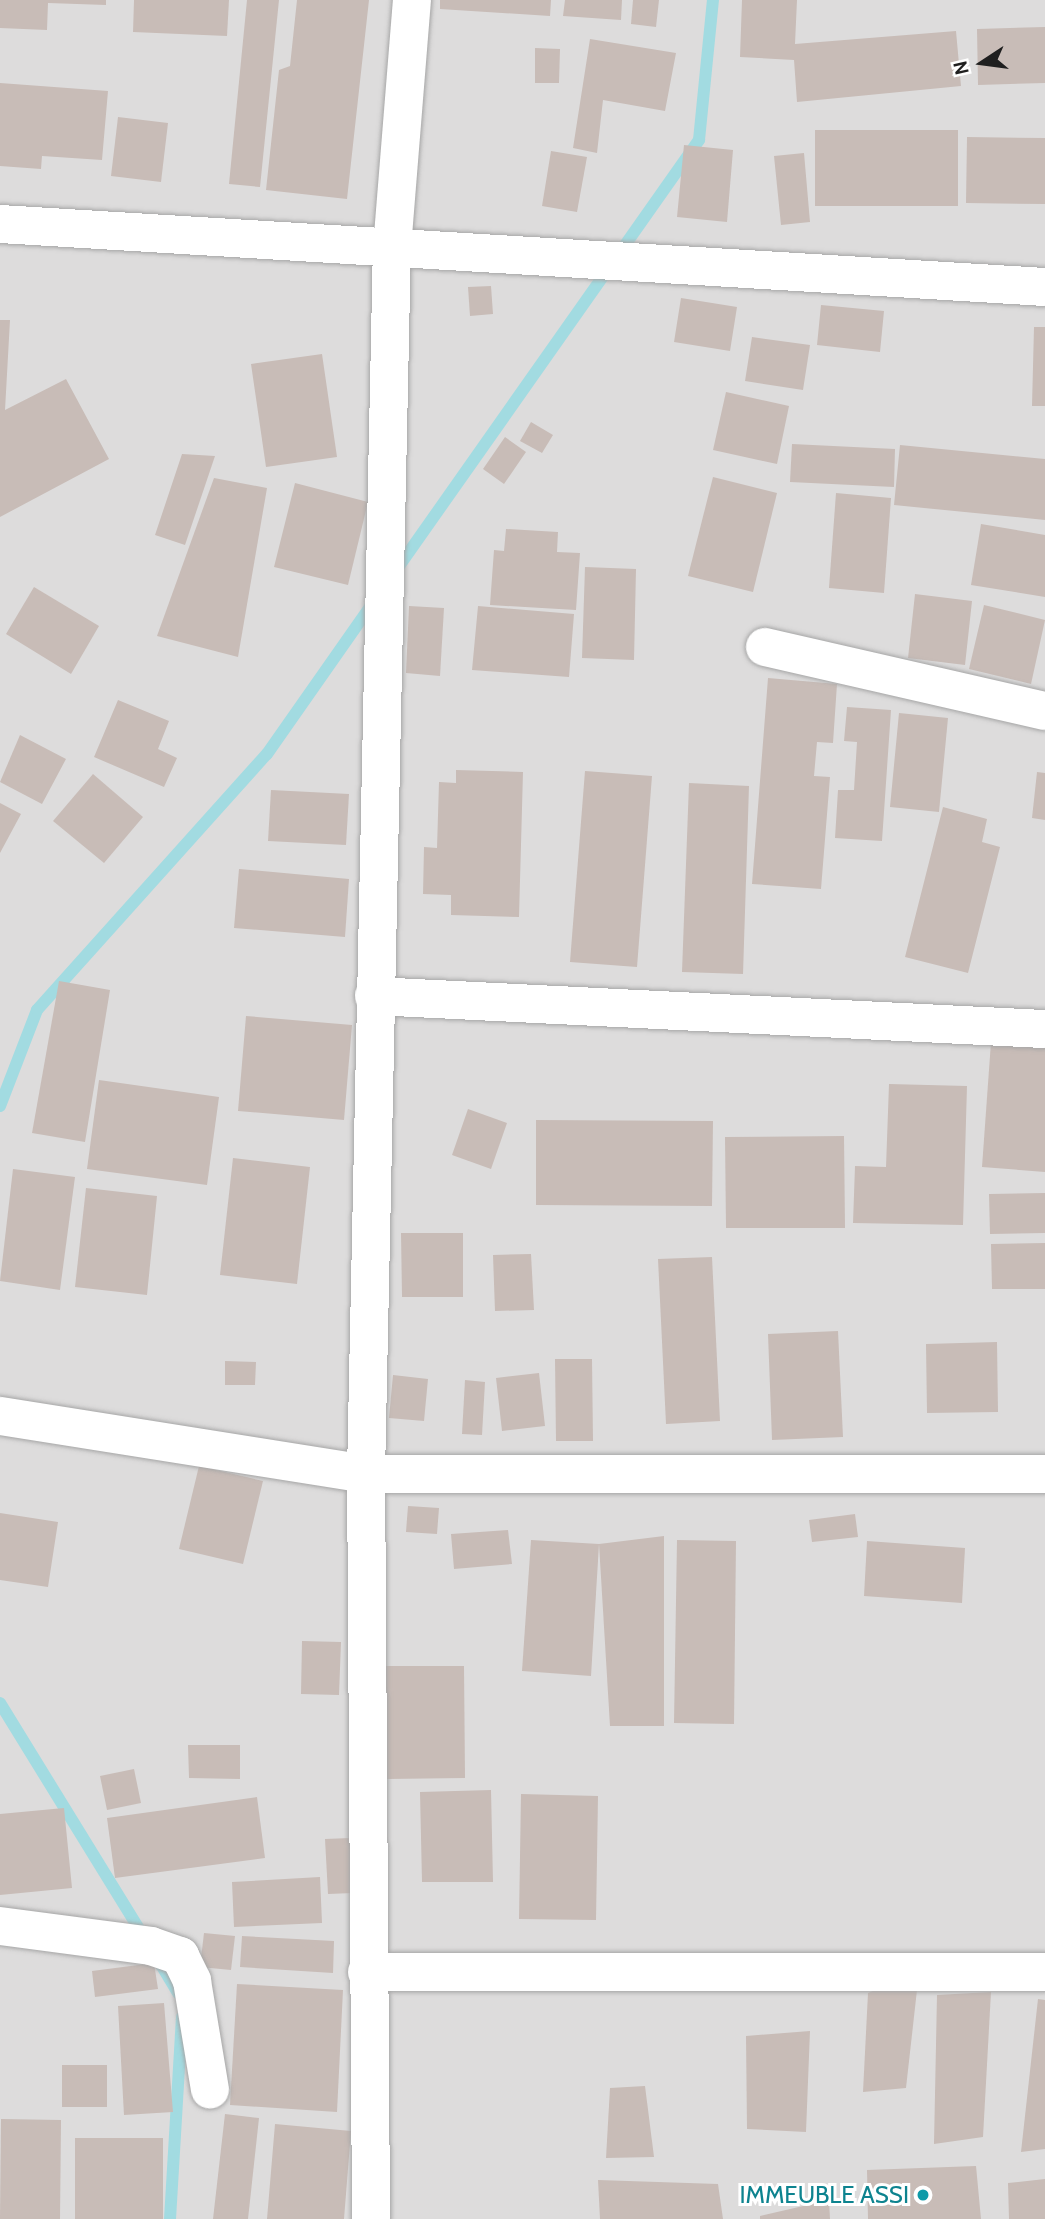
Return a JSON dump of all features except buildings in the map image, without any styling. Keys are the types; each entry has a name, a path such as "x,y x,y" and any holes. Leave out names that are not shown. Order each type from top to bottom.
{"street":[{"path":"371,2219 367,1972 366,1474 374,996 392,248 412,0"},
{"path":"0,224 1045,287"},
{"path":"765,647 1045,711"},
{"path":"374,996 1045,1029"},
{"path":"0,1416 366,1474 1045,1474"},
{"path":"0,1926 151,1946 180,1956 192,1981 210,2090"},
{"path":"367,1972 1045,1972"}],"shaded area":[{"path":"0,0 1045,0 1045,2219 0,2219"}],"waterway":[{"path":"397,569 699,140 713,0"},
{"path":"0,1106 37,1010 267,754 374,601"},
{"path":"0,1703 145,1939"},
{"path":"157,1958 178,1993"},
{"path":"170,2219 182,2017"}],"place":[{"name":"IMMEUBLE ASSI","path":"923,2195"}]}
